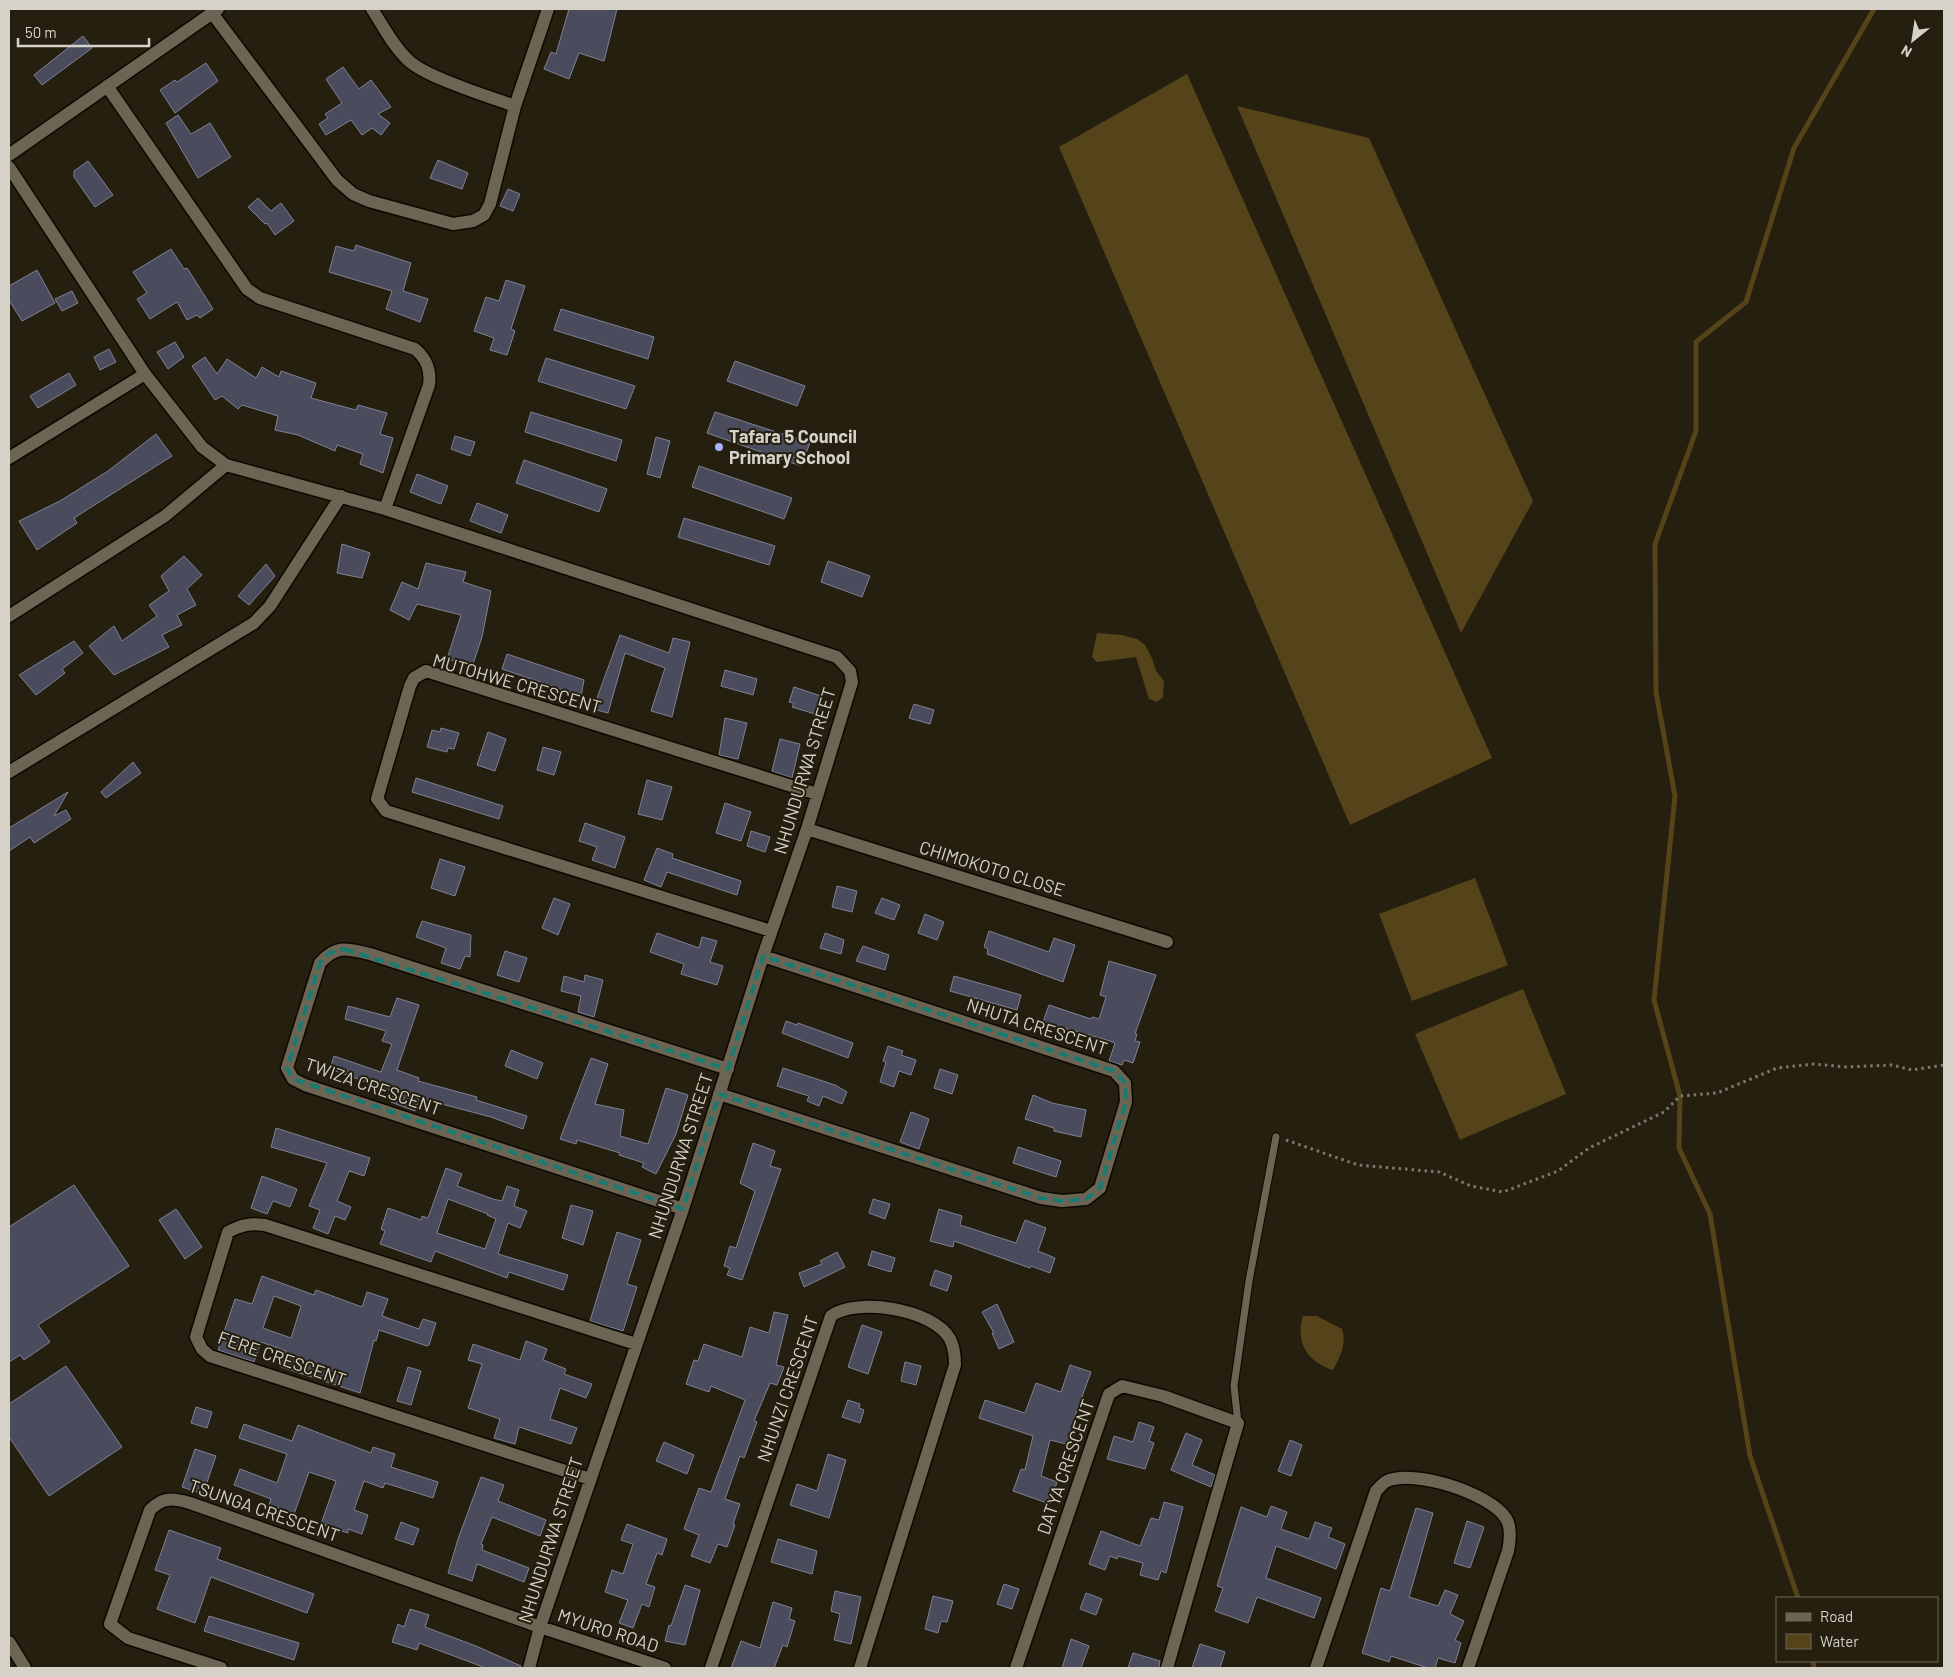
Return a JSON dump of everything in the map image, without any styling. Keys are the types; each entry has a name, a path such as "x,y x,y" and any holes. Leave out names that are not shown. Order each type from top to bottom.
{"street":[{"path":"372,9 398,49 409,62 445,80 515,106"},
{"path":"9,155 215,11 337,180 353,194 369,201 453,224 474,221 484,215 490,204 515,106 548,9"},
{"path":"9,167 145,374 202,447 226,465 385,509 429,385 430,374 425,358 415,349 260,298 247,289 107,86"},
{"path":"9,458 145,374"},
{"path":"9,616 166,516 226,465"},
{"path":"9,772 254,624 270,606 341,496"},
{"name":"NHUNDURWA STREET","path":"385,509 837,657 850,671 852,682 807,828 771,931 682,1209 540,1627 529,1668"},
{"name":"MUTOHWE CRESCENT","path":"771,931 386,811 377,799 410,686 414,678 426,671 817,794"},
{"name":"CHIMOKOTO CLOSE","path":"807,828 1167,942"},
{"name":"TWIZA CRESCENT","path":"682,1209 305,1085 293,1079 287,1068 320,963 329,953 344,948 370,954 728,1069"},
{"name":"NHUTA CRESCENT","path":"719,1094 1041,1198 1062,1201 1086,1199 1100,1188 1126,1102 1125,1083 1114,1071 763,956"},
{"name":"FERE CRESCENT","path":"590,1479 210,1356 202,1350 196,1338 228,1232 239,1226 265,1225 636,1344"},
{"name":"NHUNZI CRESCENT","path":"711,1668 830,1316 850,1307 878,1306 917,1316 935,1324 950,1338 955,1365 860,1668"},
{"name":"DATYA CRESCENT","path":"1016,1668 1109,1394 1122,1386 1163,1396 1238,1423"},
{"path":"1167,1668 1238,1423"},
{"path":"1316,1668 1376,1491 1386,1481 1403,1478 1460,1488 1489,1502 1506,1518 1510,1536 1508,1551 1468,1668"},
{"name":"TSUNGA CRESCENT","path":"221,1668 128,1638 110,1624 150,1510 159,1501 175,1499 190,1502 540,1627"},
{"name":"MYURO ROAD","path":"540,1627 666,1668"},
{"path":"9,1642 25,1668"}],"lane":[{"path":"1238,1423 1234,1386 1249,1282 1276,1137"}],"path":[{"path":"1276,1137 1358,1165 1439,1172 1471,1186 1503,1192 1558,1171 1589,1148 1664,1112 1680,1096 1717,1093 1777,1068 1814,1064 1846,1067 1892,1065 1912,1070 1944,1064"}],"highlighted area":[{"path":"344,949 728,1069 763,956 1114,1071 1125,1083 1126,1102 1100,1188 1086,1199 1062,1201 1041,1198 719,1094 683,1209 293,1079 287,1068 320,963 329,953"}],"water":[{"path":"1187,74 1492,758 1350,825 1059,147"},
{"path":"1237,106 1369,138 1533,501 1461,633"},
{"path":"1097,633 1122,635 1137,639 1145,645 1156,671 1164,681 1163,697 1157,702 1149,699 1136,657 1097,662 1092,657"},
{"path":"1475,878 1508,965 1412,1001 1379,914"},
{"path":"1523,989 1566,1094 1460,1140 1415,1034"},
{"path":"1303,1316 1317,1316 1342,1329 1343,1345 1333,1370 1316,1362 1305,1350 1301,1334"}],"building":[{"path":"569,9 617,9 604,61 579,53 569,79 544,69 551,52 556,54"},
{"path":"83,36 92,48 42,85 34,75"},
{"path":"206,63 218,81 175,113 160,90 175,80 177,82"},
{"path":"343,67 359,89 371,80 391,107 378,114 390,123 381,135 372,128 362,135 351,120 326,135 319,124 328,118 325,114 342,103 326,79"},
{"path":"178,115 191,134 210,123 231,157 198,178 166,123"},
{"path":"438,160 468,173 462,189 430,178"},
{"path":"88,161 113,195 95,207 74,177 74,171"},
{"path":"508,189 520,194 513,211 500,206"},
{"path":"258,198 271,211 281,203 294,221 275,235 267,223 265,224 248,207"},
{"path":"356,245 411,263 403,291 428,299 420,322 386,309 392,291 329,272 336,246 354,251"},
{"path":"171,249 184,269 187,268 213,309 200,318 197,315 187,320 177,302 150,319 137,299 147,293 133,272"},
{"path":"37,270 55,303 22,321 9,300 9,286"},
{"path":"506,280 525,286 511,329 515,331 507,355 490,350 494,338 474,331 486,297 499,301"},
{"path":"72,291 78,303 62,311 55,299"},
{"path":"561,309 654,337 648,359 554,330"},
{"path":"175,342 184,357 168,369 157,352"},
{"path":"109,349 116,362 100,370 94,357"},
{"path":"205,357 217,374 227,359 256,378 262,367 279,377 281,371 316,383 311,398 356,410 358,405 387,413 380,434 393,438 383,473 360,464 363,454 337,445 335,451 298,435 275,430 278,416 242,405 238,409 222,396 215,400 192,366"},
{"path":"546,358 635,386 626,409 538,381"},
{"path":"735,361 805,386 797,406 727,381"},
{"path":"69,373 76,385 38,408 30,396"},
{"path":"531,412 622,440 616,461 525,432"},
{"path":"715,412 810,443 801,466 707,433"},
{"path":"156,434 172,456 74,518 77,523 37,550 19,521 60,501 108,471"},
{"path":"455,436 475,442 470,456 451,449"},
{"path":"656,437 670,441 660,478 647,474"},
{"path":"524,460 607,489 599,512 516,483"},
{"path":"699,466 792,498 784,519 692,487"},
{"path":"417,474 448,486 441,504 410,492"},
{"path":"477,503 508,515 501,533 470,521"},
{"path":"684,518 775,546 769,565 678,537"},
{"path":"342,544 370,553 362,578 337,573"},
{"path":"184,556 202,575 187,589 196,605 177,615 182,625 162,635 169,647 114,675 89,646 114,626 122,641 157,616 149,605 169,591 161,576"},
{"path":"828,561 870,576 862,597 821,582"},
{"path":"426,563 466,572 463,582 491,591 482,637 472,667 447,659 461,615 417,604 409,620 390,610 402,582 418,589"},
{"path":"266,564 275,576 249,605 238,596"},
{"path":"620,635 669,653 673,638 690,642 672,717 651,711 665,668 625,653 608,713 593,709"},
{"path":"74,641 83,653 62,669 65,673 36,695 19,675"},
{"path":"507,654 584,680 581,696 502,669"},
{"path":"725,670 757,679 753,695 721,686"},
{"path":"794,687 821,696 815,714 792,707 794,703 789,702"},
{"path":"914,704 934,710 930,724 909,718"},
{"path":"725,718 747,723 738,759 719,755"},
{"path":"441,728 459,733 454,749 448,748 447,752 427,747 432,730 440,732"},
{"path":"488,732 506,739 495,771 477,765"},
{"path":"780,739 800,744 792,778 772,771"},
{"path":"543,747 561,752 554,775 537,770"},
{"path":"133,762 141,773 106,798 101,792"},
{"path":"416,778 503,806 499,819 412,792"},
{"path":"647,780 672,787 662,820 638,814"},
{"path":"68,792 54,816 66,810 71,819 34,843 30,837 9,851 9,828"},
{"path":"725,803 751,812 741,841 716,833"},
{"path":"585,823 625,837 615,868 592,860 597,847 579,841"},
{"path":"751,831 770,837 765,852 747,846"},
{"path":"657,848 673,854 672,858 741,881 737,895 667,872 661,887 644,880"},
{"path":"440,859 465,867 455,896 431,888"},
{"path":"837,886 857,891 852,912 832,907"},
{"path":"554,898 570,904 558,935 542,928"},
{"path":"882,898 900,905 894,920 875,913"},
{"path":"925,914 944,922 937,940 918,933"},
{"path":"422,921 471,935 470,957 465,956 460,969 441,963 446,948 416,937"},
{"path":"989,931 1049,952 1054,938 1075,945 1063,982 987,954 988,949 984,947"},
{"path":"657,933 699,948 702,937 717,941 710,962 723,966 717,985 681,974 684,964 650,952"},
{"path":"825,933 844,940 841,954 820,948"},
{"path":"863,946 889,955 885,970 856,961"},
{"path":"505,951 527,958 519,982 497,975"},
{"path":"1109,961 1156,975 1135,1034 1137,1034 1135,1041 1140,1042 1133,1063 1124,1060 1122,1065 1109,1061 1115,1043 1043,1022 1049,1005 1091,1019 1092,1017 1099,1019 1106,997 1100,995"},
{"path":"585,975 603,980 594,1017 578,1012 581,996 561,991 564,976 584,982"},
{"path":"954,976 1021,995 1017,1010 950,991"},
{"path":"397,998 419,1005 397,1070 419,1078 418,1081 477,1097 476,1100 527,1116 523,1129 491,1117 419,1098 415,1111 391,1102 394,1092 330,1069 334,1056 381,1072 392,1044 382,1041 386,1031 345,1019 348,1006 390,1017"},
{"path":"786,1021 797,1025 798,1023 853,1043 848,1058 782,1033"},
{"path":"888,1046 903,1051 901,1055 916,1060 911,1075 899,1071 894,1087 880,1082 886,1062 883,1061"},
{"path":"511,1050 543,1063 537,1079 505,1066"},
{"path":"591,1058 608,1064 595,1104 624,1110 620,1136 648,1144 666,1088 688,1095 676,1134 656,1174 642,1167 644,1163 619,1155 620,1153 577,1140 576,1144 560,1139"},
{"path":"783,1068 835,1085 847,1092 842,1104 823,1096 819,1106 807,1101 809,1096 777,1086"},
{"path":"940,1069 958,1075 952,1094 934,1088"},
{"path":"1033,1095 1052,1103 1086,1110 1081,1137 1054,1131 1054,1128 1025,1119"},
{"path":"911,1112 929,1119 919,1149 900,1142"},
{"path":"276,1128 370,1158 364,1176 349,1171 337,1201 351,1207 345,1220 335,1216 328,1234 313,1228 320,1210 309,1206 327,1163 271,1147"},
{"path":"753,1143 775,1151 770,1166 781,1169 742,1280 727,1275 730,1268 724,1266 730,1246 736,1248 755,1191 740,1183"},
{"path":"1018,1147 1061,1161 1056,1177 1013,1163"},
{"path":"446,1168 462,1174 457,1186 493,1199 502,1201 507,1186 519,1190 514,1206 527,1211 520,1228 508,1223 498,1254 568,1275 563,1290 509,1272 507,1278 435,1251 431,1262 380,1244 385,1231 381,1229 388,1208 421,1220 422,1216 428,1218","holes":["448,1199 488,1214 496,1219 485,1249 437,1233"]},
{"path":"262,1176 297,1189 290,1207 273,1201 267,1214 251,1208"},
{"path":"74,1185 129,1266 38,1325 50,1342 24,1360 20,1355 9,1362 9,1227"},
{"path":"873,1199 890,1204 885,1219 869,1213"},
{"path":"571,1205 593,1211 583,1245 562,1238"},
{"path":"176,1209 202,1247 185,1259 159,1220"},
{"path":"939,1209 962,1216 960,1225 1016,1243 1025,1220 1046,1228 1038,1251 1055,1258 1050,1273 1031,1266 1030,1268 954,1241 953,1247 930,1241"},
{"path":"617,1232 641,1240 627,1284 637,1287 623,1331 590,1321"},
{"path":"872,1251 895,1258 891,1272 868,1265"},
{"path":"837,1252 845,1267 804,1287 799,1273 822,1264 820,1261"},
{"path":"935,1270 952,1276 947,1291 930,1285"},
{"path":"262,1276 314,1295 316,1290 362,1307 367,1292 388,1299 382,1316 419,1329 423,1319 436,1323 427,1346 379,1330 376,1341 374,1340 360,1393 281,1367 286,1351 261,1342 254,1362 218,1350 235,1299 252,1304","holes":["274,1296 301,1306 291,1338 263,1328"]},
{"path":"997,1304 1014,1342 999,1349 992,1333 994,1333 982,1312"},
{"path":"774,1312 788,1315 776,1365 784,1367 777,1385 770,1383 754,1421 757,1422 744,1458 740,1456 725,1499 740,1504 727,1547 718,1544 710,1563 691,1556 699,1535 684,1529 699,1488 711,1492 745,1400 711,1386 709,1392 686,1384 694,1360 698,1361 704,1344 742,1357 750,1327 769,1333"},
{"path":"862,1325 882,1332 868,1374 848,1367"},
{"path":"526,1341 547,1349 543,1360 566,1369 564,1374 592,1384 586,1398 560,1388 550,1419 577,1428 571,1444 519,1427 515,1444 494,1438 500,1419 468,1408 482,1364 468,1360 473,1344 520,1360"},
{"path":"905,1362 921,1366 916,1385 901,1381"},
{"path":"1070,1365 1091,1372 1072,1424 1076,1425 1070,1445 1050,1440 1041,1476 1057,1482 1050,1504 1013,1491 1021,1469 1025,1470 1033,1436 979,1418 985,1400 1025,1413 1036,1383 1061,1392"},
{"path":"66,1366 122,1447 49,1496 9,1437 9,1404"},
{"path":"408,1367 421,1371 411,1405 397,1401"},
{"path":"848,1400 860,1404 859,1408 864,1410 860,1423 842,1417"},
{"path":"196,1407 212,1412 207,1428 191,1423"},
{"path":"1139,1422 1154,1427 1149,1441 1154,1443 1145,1469 1107,1459 1114,1436 1133,1442"},
{"path":"244,1424 292,1441 298,1425 371,1453 373,1447 395,1454 391,1467 438,1482 433,1498 385,1483 383,1488 364,1481 354,1510 368,1515 362,1534 348,1529 348,1533 321,1524 336,1481 309,1472 294,1514 269,1505 271,1499 234,1485 240,1469 277,1483 287,1454 239,1438"},
{"path":"1186,1433 1202,1440 1192,1465 1215,1475 1211,1487 1171,1470"},
{"path":"1290,1440 1302,1445 1291,1476 1278,1471"},
{"path":"664,1442 694,1455 687,1474 656,1461"},
{"path":"195,1449 216,1456 203,1494 182,1487"},
{"path":"828,1454 846,1460 829,1518 790,1505 797,1484 817,1491"},
{"path":"481,1477 504,1485 498,1501 546,1520 540,1536 492,1517 481,1544 483,1545 482,1550 529,1568 524,1582 477,1564 472,1581 448,1573 458,1539"},
{"path":"1164,1502 1183,1507 1166,1573 1161,1571 1158,1580 1140,1575 1143,1563 1118,1556 1117,1559 1110,1556 1105,1570 1089,1564 1101,1531 1140,1546 1151,1518 1159,1520"},
{"path":"1271,1506 1287,1512 1281,1529 1309,1539 1315,1522 1332,1528 1328,1537 1345,1544 1336,1569 1276,1546 1266,1578 1321,1598 1314,1618 1257,1597 1248,1623 1215,1611 1223,1588 1217,1586 1241,1507 1267,1517"},
{"path":"1416,1508 1433,1513 1409,1597 1438,1606 1445,1590 1458,1595 1450,1614 1464,1621 1455,1640 1461,1643 1455,1663 1438,1658 1435,1668 1428,1668 1391,1656 1389,1662 1362,1653 1381,1588 1390,1591"},
{"path":"1467,1521 1484,1527 1470,1568 1454,1563"},
{"path":"401,1522 419,1529 413,1545 395,1539"},
{"path":"627,1524 667,1539 662,1555 657,1553 646,1584 655,1587 649,1607 642,1604 633,1628 619,1623 628,1600 605,1592 612,1570 623,1574 633,1544 621,1540"},
{"path":"169,1530 221,1548 217,1559 314,1594 307,1613 211,1577 195,1623 157,1609 170,1575 155,1570"},
{"path":"778,1539 817,1551 812,1574 771,1562"},
{"path":"1004,1584 1019,1589 1012,1609 997,1604"},
{"path":"685,1585 700,1590 685,1645 665,1641 669,1625 671,1626"},
{"path":"835,1591 861,1597 851,1644 834,1640 840,1614 831,1611"},
{"path":"1086,1593 1102,1599 1096,1615 1080,1609"},
{"path":"933,1596 953,1601 947,1622 941,1621 938,1633 925,1629"},
{"path":"773,1602 792,1608 789,1619 795,1621 787,1647 783,1645 774,1668 731,1668 741,1641 760,1648"},
{"path":"410,1609 429,1615 425,1627 476,1646 521,1666 521,1668 486,1668 419,1643 417,1650 392,1642 398,1624 404,1627"},
{"path":"209,1616 299,1643 294,1660 204,1631"},
{"path":"1071,1639 1089,1646 1081,1668 1062,1668"},
{"path":"1200,1644 1225,1652 1220,1668 1192,1668"},
{"path":"1133,1653 1160,1661 1159,1668 1128,1668"}],"waterway":[{"path":"1798,1597 1750,1456 1710,1214 1679,1148 1680,1096 1654,1000 1675,796 1656,692 1655,544 1696,431 1696,342 1746,302 1794,148 1874,9"},
{"path":"1813,1662 1814,1668"}],"place":[{"name":"Tafara 5 Council Primary School","path":"719,447"}]}
